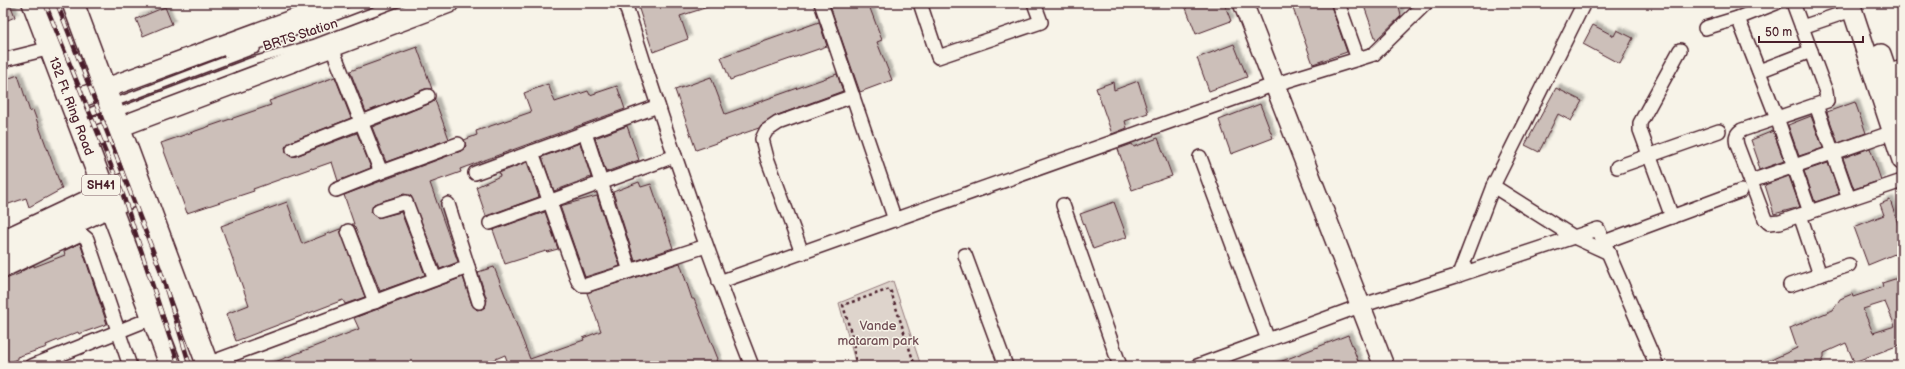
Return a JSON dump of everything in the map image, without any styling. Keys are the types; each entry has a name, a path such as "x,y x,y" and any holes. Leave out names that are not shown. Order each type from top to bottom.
{"main road":[{"path":"74,5 207,365"},
{"name":"132 Ft. Ring Road","path":"43,23 106,199 171,366"}],"street":[{"path":"78,121 112,109 147,74 338,3"},
{"path":"78,121 112,109 332,48 449,3"},
{"path":"625,3 658,106 706,246 752,366"},
{"path":"821,3 895,220"},
{"path":"920,3 938,58 1041,22 1034,3"},
{"path":"1243,3 1273,85 1384,366"},
{"path":"1338,3 1358,59"},
{"path":"1459,275 1493,186 1584,3"},
{"path":"1705,28 1738,18 1776,3"},
{"path":"1793,3 1827,97 1827,101 1737,133 1735,138 1765,219 1769,223 1780,222 1902,181"},
{"path":"719,282 1273,85 1374,54 1423,5"},
{"path":"1802,27 1855,6"},
{"path":"1855,6 1894,70 1902,116"},
{"path":"1855,6 1902,160"},
{"path":"1738,18 1794,166 1820,275"},
{"path":"3,60 43,23"},
{"path":"332,48 381,172"},
{"path":"1672,217 1640,130 1640,123 1680,50"},
{"path":"1759,71 1811,51"},
{"path":"293,149 428,96"},
{"path":"802,253 767,158 762,138 766,131 778,123 853,96"},
{"path":"1816,105 1849,199"},
{"path":"475,173 658,106"},
{"path":"1617,167 1719,131"},
{"path":"1751,181 1893,132"},
{"path":"585,133 630,271"},
{"path":"336,190 458,144"},
{"path":"532,152 578,281 582,285 587,286 706,246"},
{"path":"490,223 675,156"},
{"path":"1200,157 1268,340"},
{"path":"3,240 140,184"},
{"path":"1493,186 1574,237 1607,247 1672,217 1741,191"},
{"path":"3,257 106,199"},
{"path":"379,210 406,202 435,279"},
{"path":"448,204 479,302"},
{"path":"1063,205 1120,366"},
{"path":"348,231 375,302"},
{"path":"3,271 81,234 87,239 130,366"},
{"path":"1198,366 1360,306 1574,237"},
{"path":"1607,247 1658,366"},
{"path":"965,255 1006,366"},
{"path":"1790,285 1849,265"},
{"path":"207,365 468,267"},
{"path":"32,366 152,318"}],"lane":[{"name":"BRTS Station","path":"268,42 371,3"},
{"name":"BRTS Station","path":"112,109 315,43 421,3"},
{"path":"147,74 268,42"},
{"path":"112,109 248,53 268,42"}],"path":[{"path":"856,366 853,340 843,305 890,289 915,366"},
{"path":"862,366 866,364 871,366"}],"green space":[{"name":"Vande mataram park","path":"893,281 921,366 846,366 855,361 839,303"}],"building":[{"path":"3,3 10,3 15,17 3,22"},
{"path":"637,3 714,3 714,5 680,16 688,39 653,52"},
{"path":"829,3 868,3 882,40 877,42 892,80 860,92"},
{"path":"1184,3 1224,3 1231,21 1196,34"},
{"path":"1291,3 1330,3 1347,52 1313,64"},
{"path":"1363,3 1398,3 1401,16 1376,40"},
{"path":"165,7 172,24 143,36 136,19"},
{"path":"819,22 827,46 730,80 721,57"},
{"path":"1593,25 1614,36 1617,30 1633,38 1620,64 1583,44"},
{"path":"1234,44 1247,77 1209,91 1197,58"},
{"path":"417,47 432,89 425,89 366,112 350,71"},
{"path":"837,74 843,91 775,116 759,128 696,150 675,90 711,77 725,114"},
{"path":"18,75 30,112 33,110 62,189 29,207 26,198 3,206 3,83 8,81 7,79"},
{"path":"335,77 351,118 290,142 285,147 286,152 291,157 296,156 357,133 371,168 338,181 332,162 253,189 254,191 187,213 161,143 271,105 269,101"},
{"path":"1138,81 1148,113 1125,121 1127,128 1112,134 1096,88 1113,82 1114,90"},
{"path":"548,84 555,102 588,91 590,95 617,86 625,109 460,169 461,172 430,183 458,262 440,269 411,196 404,194 374,204 371,212 377,218 401,212 425,275 380,291 355,228 352,224 354,224 344,195 461,151 466,146 464,140 477,135 476,131 531,112 524,93"},
{"path":"1556,88 1582,101 1571,121 1558,114 1539,152 1525,145"},
{"path":"435,100 449,139 386,162 372,127"},
{"path":"1855,102 1866,133 1838,143 1827,112"},
{"path":"1260,104 1273,138 1231,154 1219,120"},
{"path":"1811,116 1823,148 1799,156 1788,125"},
{"path":"627,126 639,160 606,172 595,138"},
{"path":"1773,131 1784,161 1759,170 1757,163 1759,163 1751,140"},
{"path":"1158,138 1172,176 1132,190 1118,149 1132,144 1134,147"},
{"path":"580,143 591,177 554,191 542,157"},
{"path":"1870,148 1881,180 1854,189 1843,158"},
{"path":"527,162 539,197 486,216 476,187 500,176 499,173"},
{"path":"1828,163 1839,194 1815,202 1804,171"},
{"path":"1789,176 1800,207 1774,214 1765,185"},
{"path":"639,182 641,187 651,184 673,248 635,261 613,192"},
{"path":"597,196 620,266 585,277 560,206"},
{"path":"1890,200 1902,236 1902,251 1868,265 1854,227 1884,215 1880,204"},
{"path":"287,202 302,244 340,229 365,297 345,304 343,300 236,341 226,314 249,305 221,226"},
{"path":"1114,202 1127,237 1093,249 1080,214"},
{"path":"545,212 558,249 546,251 505,264 493,230"},
{"path":"80,243 107,324 79,334 78,332 46,345 47,347 17,357 17,359 3,365 3,280 21,273 20,272 34,265 34,267 65,255 64,251"},
{"path":"680,263 692,299 694,299 718,359 716,360 719,366 509,366 505,355 479,366 265,366 359,329 354,318 463,277 472,305 477,310 482,309 485,307 487,300 478,272 494,267 530,359 584,340 583,338 601,331 587,293"},
{"path":"1898,278 1902,289 1902,344 1854,362 1846,343 1824,353 1824,358 1819,366 1758,366 1797,348 1790,328 1833,310 1840,299 1852,294 1853,297 1883,287 1882,283","holes":["1885,302 1895,326 1873,333 1863,309"]},
{"path":"1348,335 1360,366 1272,366 1272,365"}],"railway":[{"path":"45,3 123,195 179,366"},
{"path":"57,3 160,269 190,366"}]}
